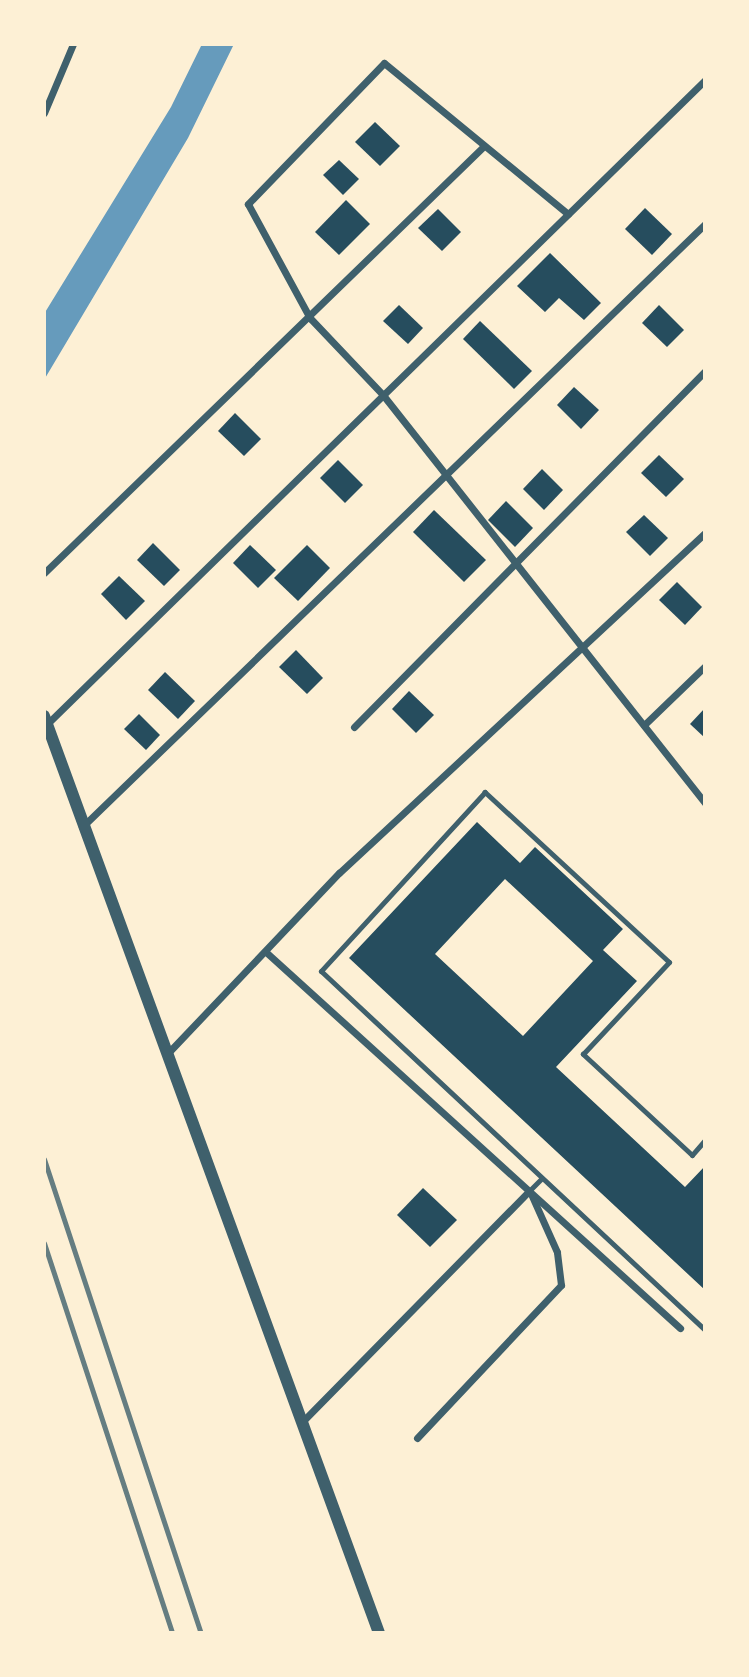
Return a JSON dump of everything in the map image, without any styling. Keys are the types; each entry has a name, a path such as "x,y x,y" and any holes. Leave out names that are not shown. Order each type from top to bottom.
{"street":[{"path":"44,113 73,44"},
{"path":"568,214 384,63 248,204 310,318 383,395 705,803"},
{"path":"379,1633 45,720 705,80"},
{"path":"44,572 310,318 484,146"},
{"path":"82,827 705,224"},
{"path":"354,727 705,371"},
{"path":"167,1054 267,953 339,873 705,533"},
{"path":"644,724 705,666"},
{"path":"267,953 680,1328"},
{"path":"301,1423 529,1191"},
{"path":"417,1438 561,1284 557,1252 529,1191"}],"lane":[{"path":"705,1140 692,1155 583,1054 669,962 485,792 321,971 705,1330"},
{"path":"529,1191 542,1178"}],"water":[{"path":"202,44 234,44 188,138 44,380 44,314 171,107"}],"building":[{"path":"375,122 400,146 380,166 355,142"},
{"path":"339,160 359,179 343,195 323,175"},
{"path":"346,200 370,224 339,255 315,232"},
{"path":"645,208 672,234 652,255 625,229"},
{"path":"438,209 461,232 442,251 418,228"},
{"path":"550,253 601,303 584,320 559,298 545,312 517,286"},
{"path":"399,305 423,328 408,344 383,321"},
{"path":"659,305 684,330 667,347 642,323"},
{"path":"480,321 532,371 514,389 463,339"},
{"path":"574,387 599,410 581,429 557,405"},
{"path":"235,413 261,439 244,456 218,431"},
{"path":"659,455 684,479 666,497 641,473"},
{"path":"338,460 363,485 345,503 320,478"},
{"path":"542,469 563,490 544,510 523,489"},
{"path":"506,501 533,528 515,547 488,520"},
{"path":"434,510 486,560 464,582 413,532"},
{"path":"644,515 668,538 650,556 626,532"},
{"path":"153,543 180,570 164,586 137,560"},
{"path":"250,545 276,570 258,588 233,563"},
{"path":"307,545 330,568 298,601 274,578"},
{"path":"119,576 145,601 126,620 101,594"},
{"path":"677,582 702,607 685,625 659,600"},
{"path":"296,650 323,678 307,694 279,667"},
{"path":"165,672 195,701 178,719 148,690"},
{"path":"409,691 434,715 416,733 392,709"},
{"path":"705,708 705,738 690,724"},
{"path":"139,714 160,735 146,750 124,729"},
{"path":"477,822 520,863 535,847 623,929 603,950 637,981 556,1067 685,1187 705,1166 705,1290 349,958","holes":["505,879 593,961 523,1036 435,954"]},
{"path":"423,1188 457,1220 430,1247 397,1215"}],"railway":[{"path":"44,1159 201,1633"},
{"path":"44,1243 172,1633"}]}
